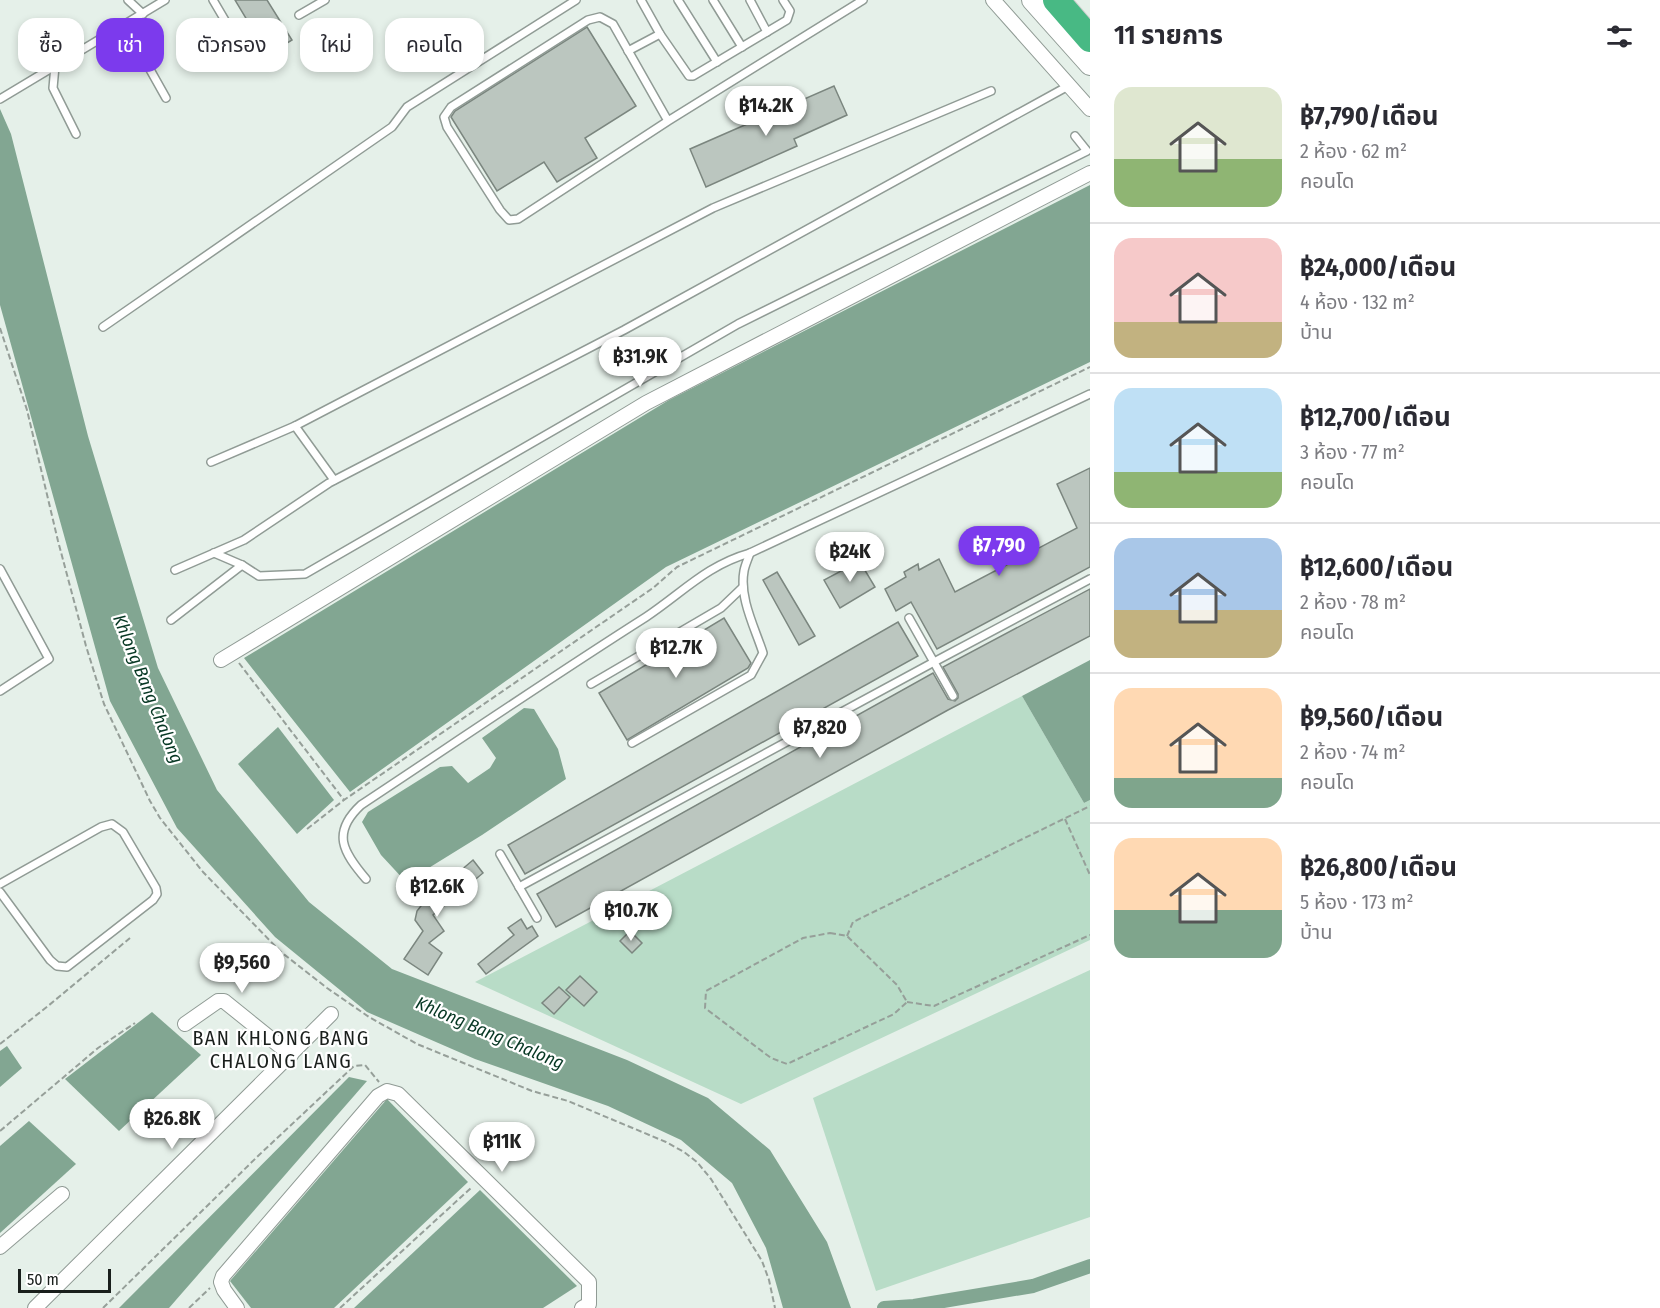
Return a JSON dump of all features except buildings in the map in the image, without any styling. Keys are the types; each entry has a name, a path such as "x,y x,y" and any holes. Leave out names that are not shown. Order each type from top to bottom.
{"highway":[{"path":"1056,0 1090,39"}],"main road":[{"path":"1032,0 1090,65"}],"street":[{"path":"993,0 1090,109"},
{"path":"221,660 646,403 1090,173"},
{"path":"185,1024 218,1001 224,1001 291,1055"},
{"path":"35,1308 331,1014"},
{"path":"237,1308 224,1290 221,1282 224,1276 378,1096 387,1091 398,1094 589,1282 589,1304 582,1308"},
{"path":"0,1247 62,1194"}],"lane":[{"path":"128,0 143,14"},
{"path":"136,18 165,0"},
{"path":"213,0 224,18"},
{"path":"103,327 392,127 407,107 576,0"},
{"path":"640,0 689,76 787,20 790,11 783,0"},
{"path":"678,0 717,62"},
{"path":"713,0 742,46"},
{"path":"750,0 767,32"},
{"path":"668,121 613,24 600,16 588,20 451,107 444,117 447,127 500,210 509,220 518,219 668,121 863,0"},
{"path":"299,15 320,1"},
{"path":"628,51 660,34"},
{"path":"0,99 45,72"},
{"path":"54,72 53,88 76,134"},
{"path":"151,72 166,98"},
{"path":"175,570 244,540 334,480 624,330 1070,86"},
{"path":"211,462 295,426 713,208 991,91"},
{"path":"214,553 242,565 259,576 305,574 738,324 1087,151 1074,136"},
{"path":"366,879 345,851 343,840 343,830 347,821 361,805 521,697 659,609 682,588 731,558 750,553 1090,394"},
{"path":"295,426 334,480"},
{"path":"632,743 751,675 763,653 743,586 744,571 750,553"},
{"path":"171,620 242,565"},
{"path":"0,569 49,659 0,691"},
{"path":"519,887 1090,579"},
{"path":"591,684 722,608 743,586"},
{"path":"909,618 953,696"},
{"path":"0,884 100,827 111,824 123,832 156,888 157,894 153,900 67,967 57,966 50,960 0,892"},
{"path":"500,855 537,918"}],"path":[{"path":"0,328 27,410 58,541 104,704 160,818 203,872 281,952 369,1017 417,1044 532,1091 568,1101 666,1142 690,1157 711,1179 762,1261 775,1308"},
{"path":"307,829 344,800 653,588 677,567 1090,367"},
{"path":"238,662 344,800"},
{"path":"847,936 853,922 1090,806"},
{"path":"1065,819 1090,875"},
{"path":"830,933 847,936 897,985 907,1002 894,1014 787,1064 771,1058 705,1008 706,991 803,938 830,933"},
{"path":"907,1002 934,1006 1090,935"},
{"path":"0,1044 130,938"},
{"path":"0,1131 98,1048 135,1023"},
{"path":"103,1308 258,1156 354,1066 365,1065 387,1091"},
{"path":"340,1308 483,1177"},
{"path":"189,1308 224,1276"}],"shaded area":[{"path":"1022,696 1084,803 1090,800 1090,940 741,1104 475,982"},
{"path":"1090,970 1090,1217 876,1291 813,1098"}],"water":[{"name":"Khlong Bang Chalong","path":"0,109 11,134 88,436 158,668 217,790 309,902 392,969 627,1060 708,1098 770,1150 827,1242 851,1308 783,1308 766,1248 732,1183 681,1140 608,1106 475,1059 367,1012 275,937 177,828 110,701 0,305"},
{"path":"1090,185 1090,362 666,567 350,792 244,658 669,400"},
{"path":"1090,660 1090,800 1084,803 1022,696"},
{"path":"524,708 534,709 558,749 566,779 406,882 381,855 362,822 368,812 440,767 452,766 468,783 490,768 496,758 482,738"},
{"path":"278,727 334,800 297,834 238,764"},
{"path":"152,1012 201,1055 119,1131 65,1079"},
{"path":"7,1046 22,1068 0,1087 0,1051"},
{"path":"349,1077 367,1081 169,1308 119,1308"},
{"path":"387,1099 468,1182 334,1308 251,1308 230,1281"},
{"path":"29,1121 76,1164 0,1233 0,1146"},
{"path":"480,1190 577,1286 543,1308 354,1308"}],"waterway":[{"path":"884,1308 914,1306 1033,1286 1090,1266"}],"district":[{"name":"BAN KHLONG BANG CHALONG LANG","path":"281,1050"}]}
